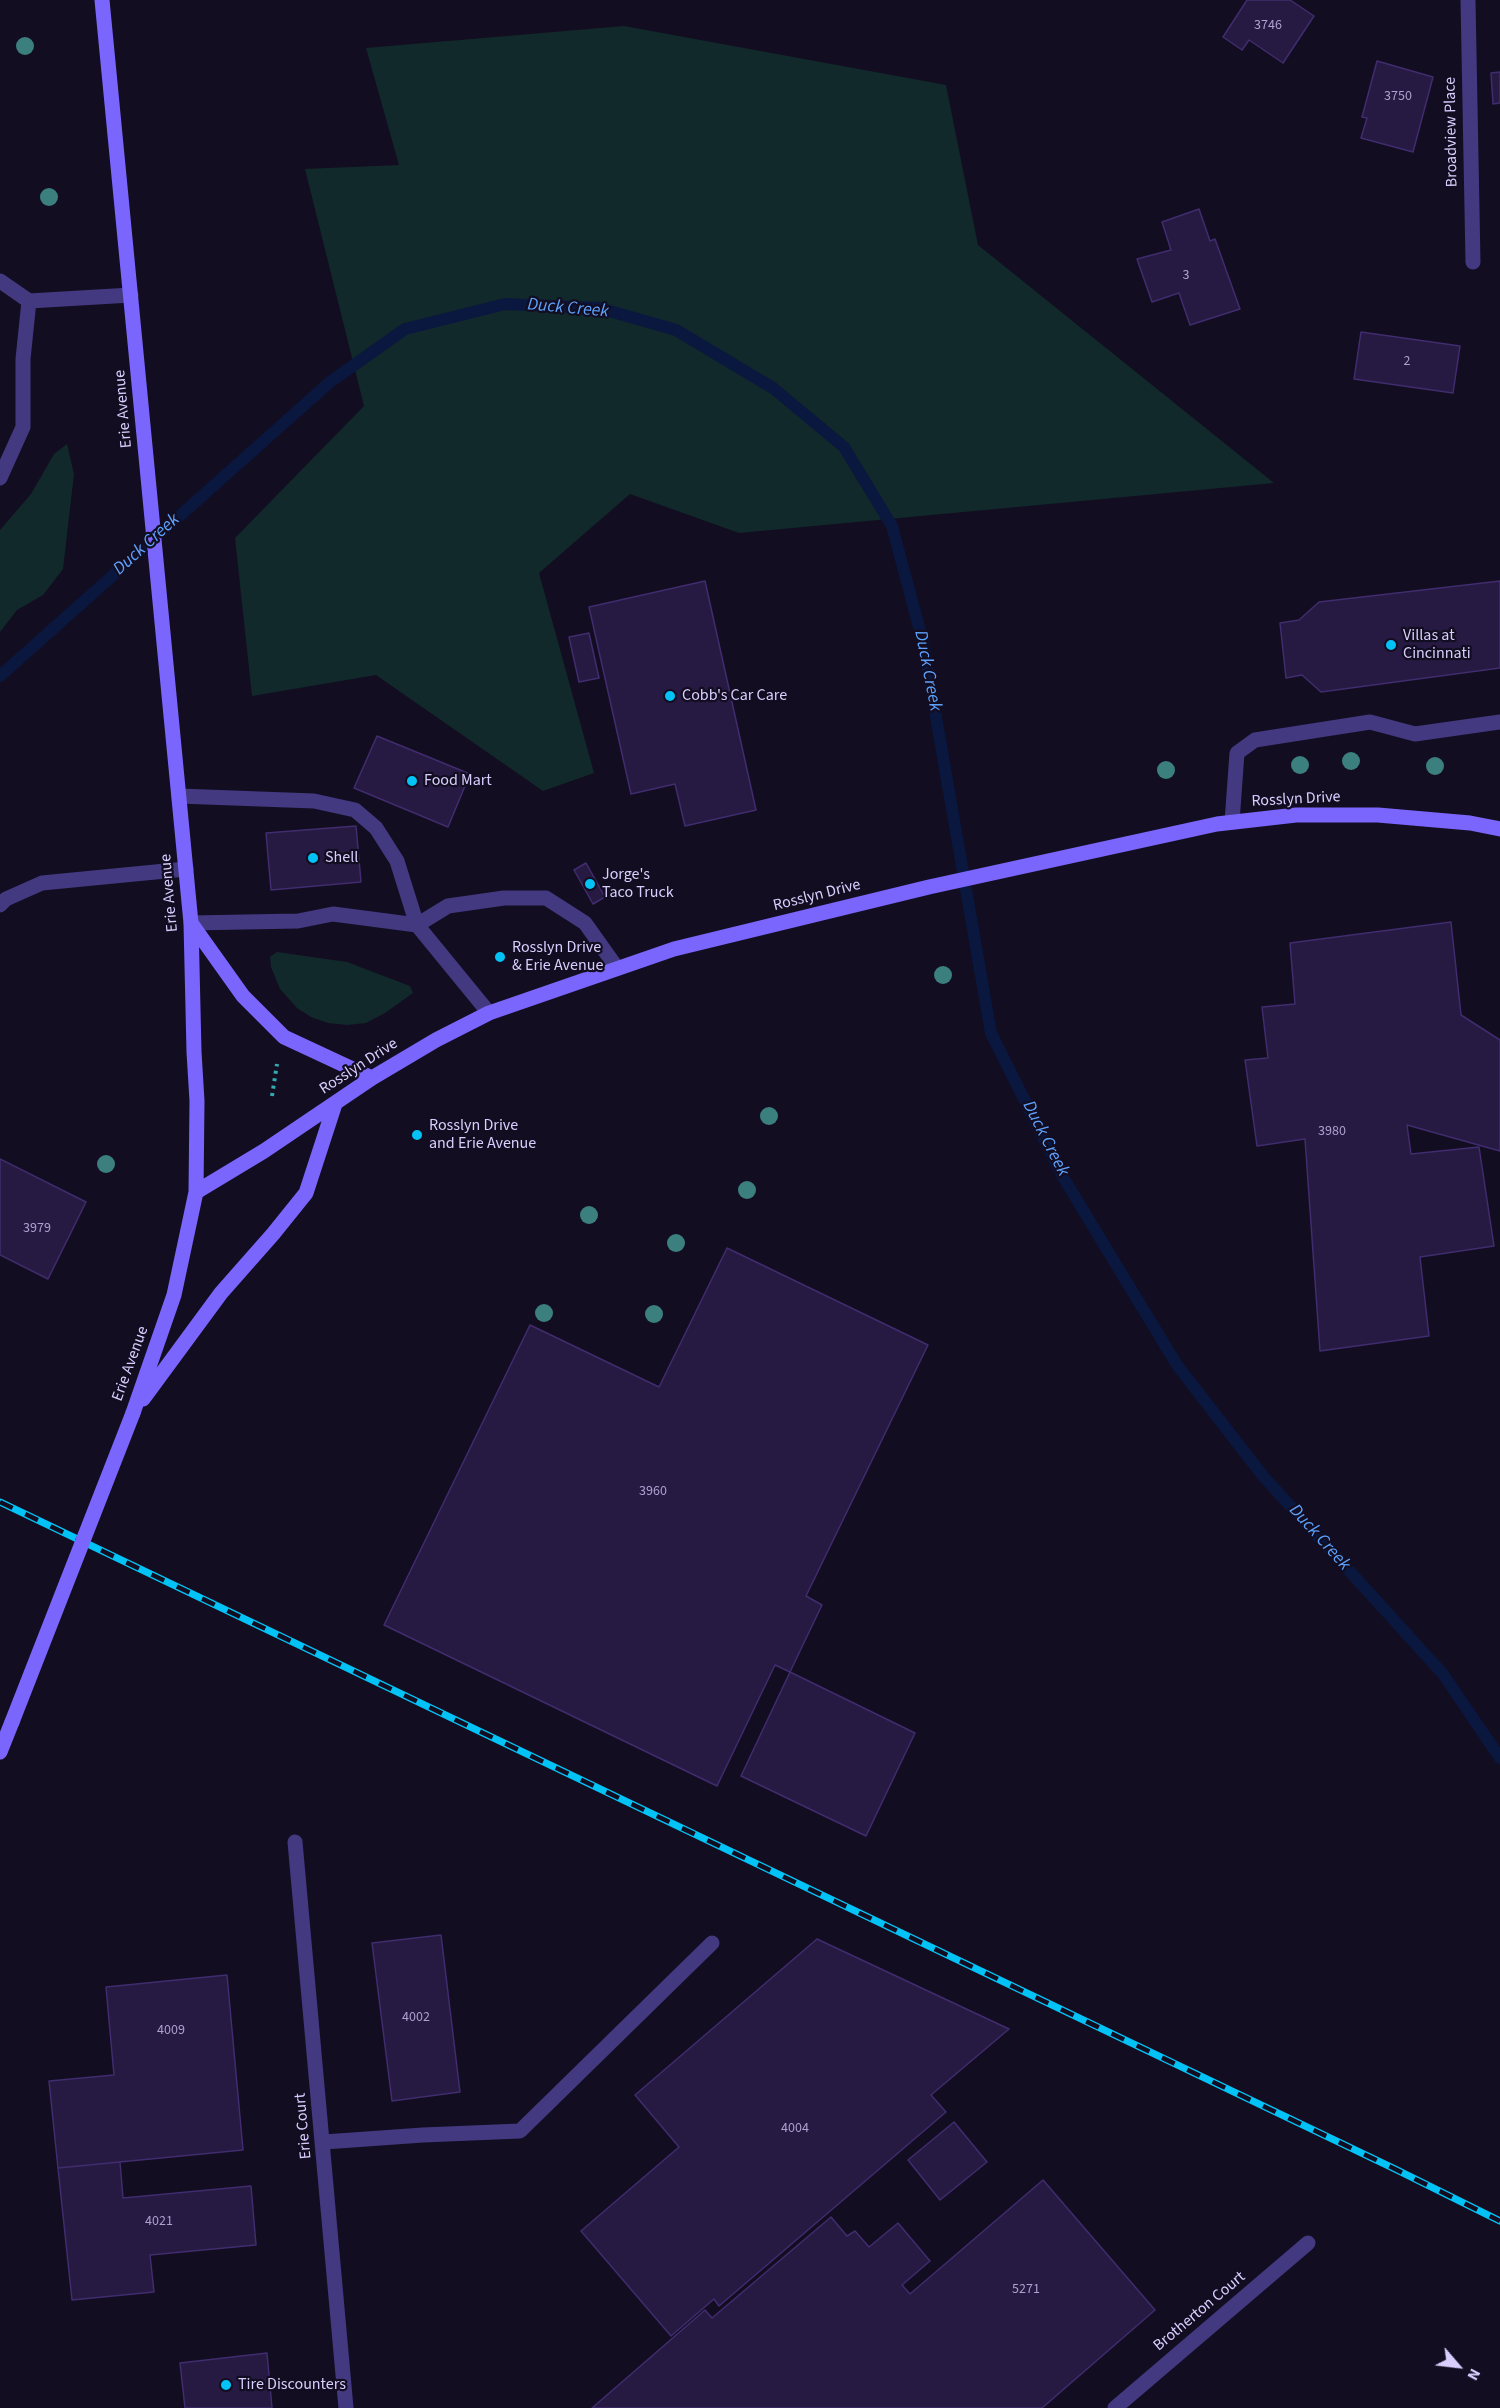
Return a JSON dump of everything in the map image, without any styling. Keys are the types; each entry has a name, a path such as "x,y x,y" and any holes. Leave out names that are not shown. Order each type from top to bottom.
{"street":[{"name":"Erie Avenue","path":"0,1752 133,1413 174,1295 196,1192 198,1101 194,1053 191,923 102,0"},
{"name":"Broadview Place","path":"1468,0 1473,262"},
{"path":"0,281 29,301 131,295"},
{"path":"0,478 23,427 23,358 29,301"},
{"path":"1232,822 1237,753 1255,740 1370,722 1415,734 1500,722"},
{"path":"179,796 314,801 355,810 376,828 397,861 417,925 489,1013"},
{"name":"Rosslyn Drive","path":"196,1192 264,1151 372,1078 436,1040 489,1013 679,947 928,887 1232,822 1296,815 1378,814 1470,823 1500,829"},
{"path":"0,905 6,899 42,883 186,869"},
{"path":"191,923 298,921 333,914 417,925 448,906 504,898 546,898 585,923 617,968"},
{"path":"191,923 243,996 284,1037 372,1078"},
{"path":"133,1413 221,1293 306,1192 335,1104"},
{"name":"Erie Court","path":"295,1842 324,2142 346,2408"},
{"path":"324,2142 423,2134 520,2131 712,1943"},
{"name":"Brotherton Court","path":"1115,2408 1308,2243"}],"path":[{"path":"272,1096 278,1062"}],"green space":[{"path":"624,26 946,85 978,245 1274,483 739,533 630,494 539,573 594,773 543,791 376,675 252,696 235,538 364,406 305,169 399,165 366,48"},
{"path":"67,444 74,474 63,569 43,595 17,610 0,632 0,530 31,494 54,454"},
{"path":"277,952 347,962 410,986 413,993 366,1023 347,1025 328,1023 311,1017 297,1008 280,989 271,967 270,957"}],"building":[{"path":"1247,0 1290,0 1314,16 1283,63 1249,40 1242,50 1223,37"},
{"path":"1377,61 1433,77 1413,152 1361,138 1367,118 1362,117"},
{"path":"1500,72 1500,103 1493,104 1491,73"},
{"path":"1199,209 1210,241 1215,239 1240,309 1190,325 1179,293 1152,302 1137,259 1171,250 1162,222"},
{"path":"1361,332 1460,346 1453,393 1354,379"},
{"name":"Cobb's Car Care","path":"705,581 756,810 685,826 675,784 631,794 589,607"},
{"name":"Villas at Cincinnati","path":"1500,581 1500,668 1321,692 1302,675 1286,678 1280,623 1299,620 1319,602"},
{"path":"589,633 599,678 579,682 569,637"},
{"name":"Food Mart","path":"377,736 470,774 448,827 354,788"},
{"name":"Shell","path":"356,826 361,882 271,890 266,833"},
{"name":"Jorge's Taco Truck","path":"586,863 605,897 593,904 574,870"},
{"path":"1451,922 1461,1015 1500,1040 1500,1151 1407,1125 1411,1154 1479,1147 1494,1246 1420,1257 1429,1336 1320,1351 1305,1139 1257,1146 1245,1060 1268,1058 1262,1007 1295,1004 1290,943"},
{"path":"0,1159 86,1202 48,1279 0,1255"},
{"path":"727,1248 928,1345 806,1596 822,1605 790,1672 775,1665 717,1786 384,1625 530,1325 659,1387"},
{"path":"790,1672 915,1733 866,1836 741,1776"},
{"path":"441,1935 460,2092 392,2101 372,1943"},
{"path":"817,1939 1009,2029 931,2095 946,2112 719,2306 714,2299 671,2336 581,2231 679,2147 635,2095"},
{"path":"227,1975 243,2150 58,2168 49,2081 114,2075 106,1987"},
{"path":"954,2122 987,2162 940,2200 908,2160"},
{"path":"120,2162 123,2198 251,2186 256,2245 150,2255 154,2292 72,2300 58,2168"},
{"path":"1043,2180 1155,2310 1042,2408 592,2408 705,2310 712,2318 831,2217 847,2236 855,2231 869,2247 898,2223 930,2261 902,2285 910,2294"},
{"name":"Tire Discounters","path":"267,2353 272,2408 185,2408 180,2363"}],"waterway":[{"name":"Duck Creek","path":"0,676 330,382 405,329 505,304 599,308 676,330 773,388 844,447 892,526 923,642 991,1033 1063,1177 1177,1365 1263,1476 1443,1674 1500,1758"}],"railway":[{"path":"0,1502 1500,2221"}],"place":[{"name":"Villas at Cincinnati","path":"1391,645"},
{"name":"Cobb's Car Care","path":"670,696"},
{"name":"Food Mart","path":"412,781"},
{"name":"Shell","path":"313,858"},
{"name":"Jorge's Taco Truck","path":"590,884"},
{"name":"Rosslyn Drive & Erie Avenue","path":"500,957"},
{"name":"Rosslyn Drive and Erie Avenue","path":"417,1135"},
{"name":"Tire Discounters","path":"226,2385"}]}
